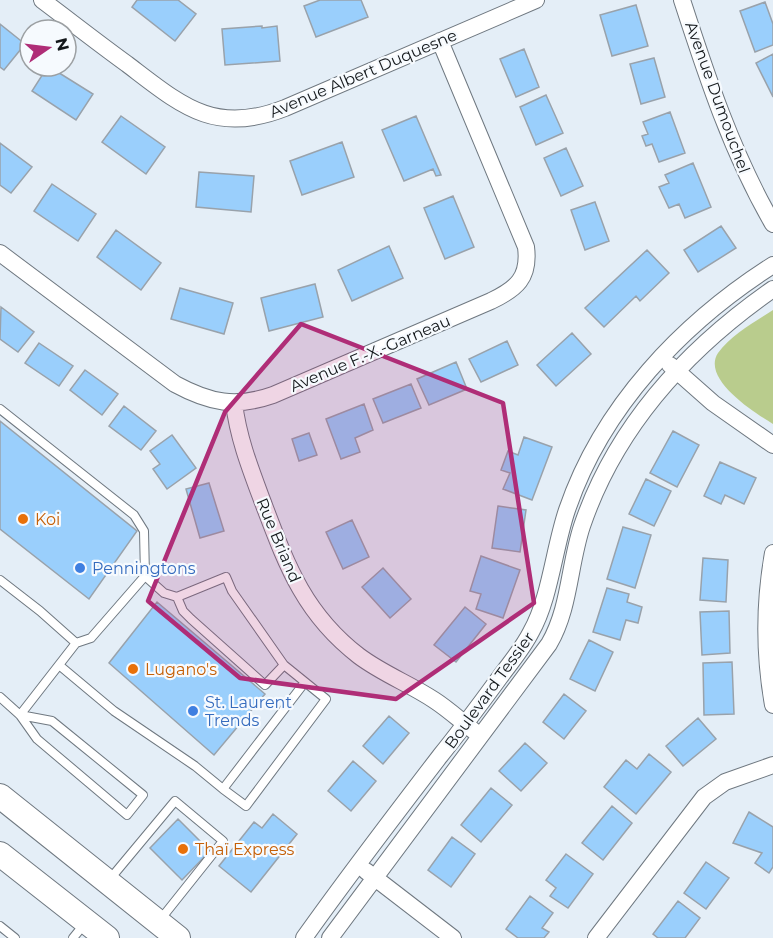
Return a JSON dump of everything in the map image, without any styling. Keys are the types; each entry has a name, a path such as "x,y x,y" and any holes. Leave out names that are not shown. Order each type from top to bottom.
{"main road":[{"path":"0,796 178,938"},
{"path":"0,854 79,930 107,938"}],"street":[{"name":"Avenue Albert Duquesne","path":"42,0 180,103 219,118 250,119 271,114 536,0"},
{"name":"Avenue Dumouchel","path":"682,0 717,103 748,178 773,224"},
{"name":"Avenue F.-X.-Garneau","path":"0,253 176,384 202,396 234,403 250,402 273,395 490,301 515,287 525,273 527,256 524,238 440,41"},
{"name":"Boulevard Tessier","path":"304,938 525,643 536,623 562,523 575,487 592,453 623,404 662,358 710,310 773,265"},
{"name":"Boulevard Tessier","path":"330,938 555,635 562,614 575,549 596,490 626,435 676,371 720,329 773,289"},
{"path":"662,358 713,403 773,445"},
{"name":"Rue Briand","path":"234,403 241,439 278,544 290,572 306,599 335,635 359,655 384,673 434,700 480,736"},
{"path":"773,553 766,625 773,705"},
{"path":"596,938 704,797 725,782 773,765"},
{"path":"358,865 453,938"}],"lane":[{"path":"0,409 134,515 144,531 145,576 92,638 76,643 20,715"},
{"path":"59,665 114,711 195,766 246,806 326,699 284,665 232,591 226,577 177,597 164,592 145,576"},
{"path":"0,580 76,643"},
{"path":"177,597 183,611 265,685 284,665"},
{"path":"224,789 305,682"},
{"path":"0,699 20,715 37,739 127,815 143,795 52,721 20,715"},
{"path":"107,882 175,801 223,841 158,922"},
{"path":"0,926 15,938"}],"highlighted area":[{"path":"301,324 503,403 534,603 396,699 240,678 148,601 225,412"}],"green space":[{"path":"773,310 773,424 732,394 717,374 715,363 718,353 730,340"}],"building":[{"path":"137,0 178,0 196,14 175,41 132,7"},
{"path":"320,0 361,0 368,17 316,37 304,6"},
{"path":"765,2 773,24 773,45 755,52 740,11"},
{"path":"636,5 648,46 612,56 600,15"},
{"path":"0,24 18,38 18,53 4,70 0,67"},
{"path":"262,26 262,28 277,26 280,61 225,65 222,29"},
{"path":"524,49 539,87 516,97 500,59"},
{"path":"773,54 773,97 756,63"},
{"path":"654,58 665,97 641,104 630,64"},
{"path":"40,78 67,78 93,94 76,120 32,91"},
{"path":"546,95 563,133 536,145 520,107"},
{"path":"670,112 685,153 659,162 652,144 646,146 642,136 648,134 643,122"},
{"path":"121,116 165,147 146,174 102,142"},
{"path":"416,116 441,175 436,176 433,169 404,181 382,130"},
{"path":"342,142 354,177 302,195 290,161"},
{"path":"0,143 32,167 11,193 0,185"},
{"path":"566,148 583,186 561,196 544,158"},
{"path":"693,163 711,207 685,218 679,204 669,208 659,187 669,183 665,175"},
{"path":"199,172 254,176 251,212 196,207"},
{"path":"52,184 96,214 78,241 34,211"},
{"path":"453,196 474,247 445,259 424,208"},
{"path":"595,202 609,241 585,250 571,210"},
{"path":"721,226 736,248 698,272 684,250"},
{"path":"116,230 161,263 141,290 97,257"},
{"path":"389,246 403,278 352,301 338,270"},
{"path":"647,250 669,273 640,301 636,296 604,327 585,308"},
{"path":"315,284 323,317 269,331 261,298"},
{"path":"180,288 233,303 224,334 171,319"},
{"path":"1,307 34,332 18,352 0,339"},
{"path":"572,333 591,354 556,386 537,365"},
{"path":"507,341 518,365 481,382 469,359"},
{"path":"39,343 73,366 59,386 25,363"},
{"path":"456,362 467,389 429,405 417,379"},
{"path":"85,370 118,394 102,415 70,390"},
{"path":"411,384 421,408 383,423 373,399"},
{"path":"364,404 373,430 355,438 360,452 341,459 326,419"},
{"path":"124,406 156,431 141,450 109,426"},
{"path":"0,421 137,531 89,599 0,529"},
{"path":"673,431 699,445 677,487 650,473"},
{"path":"309,433 317,455 299,461 292,439"},
{"path":"172,435 196,468 167,489 153,469 160,464 150,451"},
{"path":"524,437 552,447 532,500 503,489 510,473 501,470 508,451 518,455"},
{"path":"720,462 756,478 744,504 725,495 721,504 704,496"},
{"path":"646,479 671,491 654,526 629,514"},
{"path":"209,483 224,531 200,538 186,489"},
{"path":"498,506 526,510 520,552 492,548"},
{"path":"352,520 369,557 343,569 326,532"},
{"path":"623,527 651,535 635,588 607,579"},
{"path":"481,556 520,570 503,618 476,609 481,594 470,591"},
{"path":"703,558 728,560 726,602 700,600"},
{"path":"383,568 411,599 390,618 362,587"},
{"path":"607,588 629,594 627,602 642,607 638,623 626,620 620,640 593,632"},
{"path":"157,602 265,694 214,755 109,663"},
{"path":"465,607 486,624 456,662 434,645"},
{"path":"729,611 730,653 702,655 700,612"},
{"path":"589,640 613,652 595,691 570,679"},
{"path":"732,662 734,714 704,715 703,663"},
{"path":"564,694 586,711 564,739 543,722"},
{"path":"389,716 409,733 383,764 363,746"},
{"path":"698,718 716,739 683,766 666,746"},
{"path":"525,743 547,763 521,791 499,771"},
{"path":"649,754 671,772 636,814 604,787 626,760 637,769"},
{"path":"353,761 376,781 351,811 328,791"},
{"path":"491,788 512,805 481,842 461,825"},
{"path":"612,806 632,823 603,860 582,843"},
{"path":"749,812 773,827 773,867 769,873 755,863 762,853 733,843"},
{"path":"273,814 297,834 251,892 219,866 254,822 262,828"},
{"path":"178,819 210,851 182,880 150,848"},
{"path":"452,837 475,854 451,887 428,870"},
{"path":"566,854 593,874 568,908 550,896 556,888 546,880"},
{"path":"706,862 729,878 706,909 684,893"},
{"path":"530,896 553,913 542,928 549,932 544,938 518,938 506,929"},
{"path":"678,901 700,918 685,938 658,938 653,934"}],"place":[{"name":"Koi","path":"23,519"},
{"name":"Penningtons","path":"80,568"},
{"name":"Lugano's","path":"133,669"},
{"name":"St. Laurent Trends","path":"193,711"},
{"name":"Thaï Express","path":"183,849"}]}
